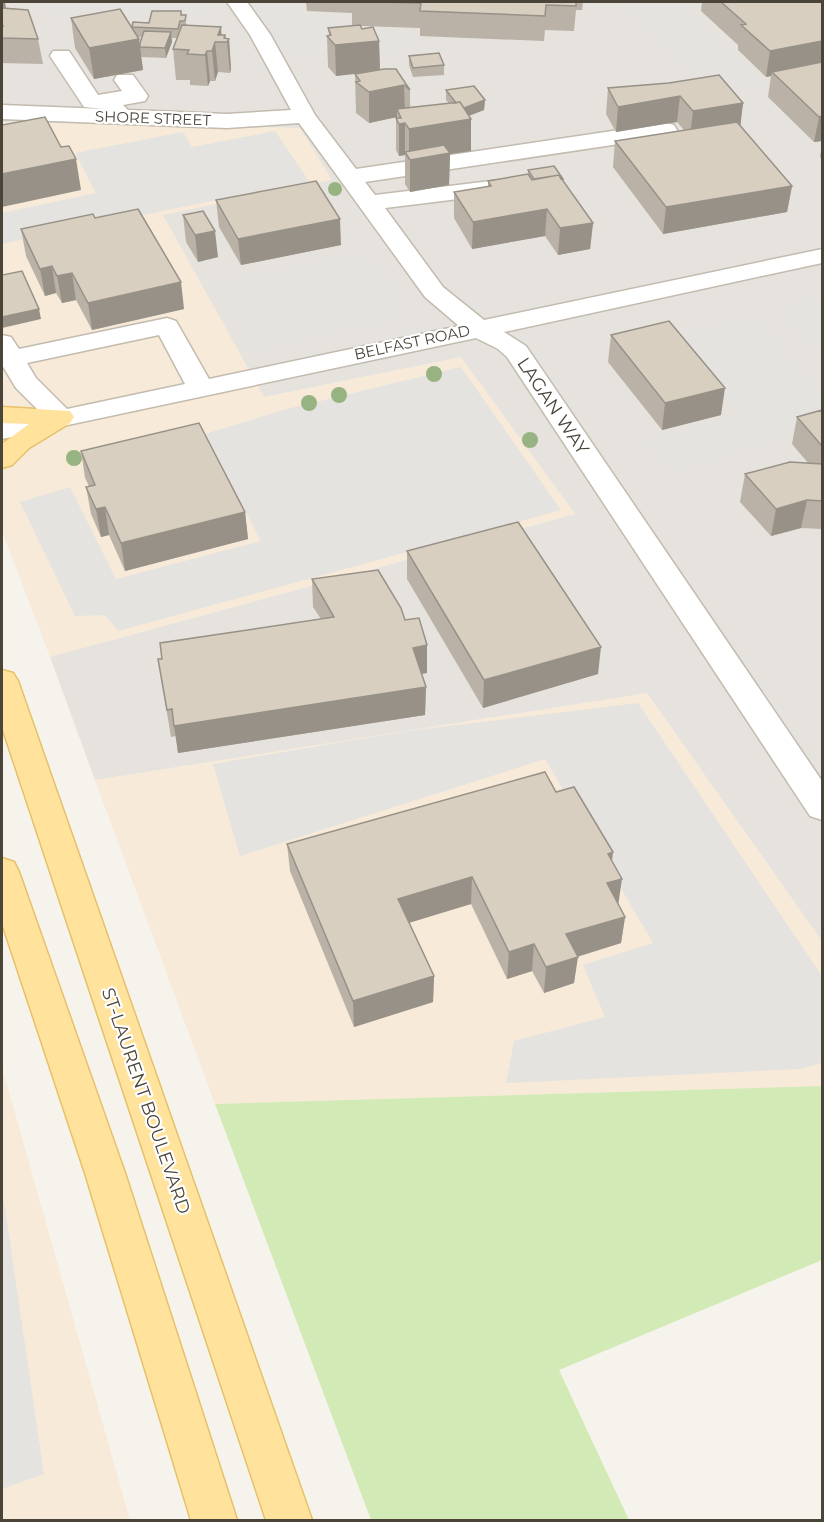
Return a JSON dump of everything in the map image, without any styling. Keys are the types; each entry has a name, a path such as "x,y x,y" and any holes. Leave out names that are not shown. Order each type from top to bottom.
{"main road":[{"path":"2,415 60,417"},
{"path":"2,459 19,442 60,417"},
{"name":"ST-LAURENT BOULEVARD","path":"2,681 289,1521"},
{"path":"2,872 105,1173 214,1521"}],"street":[{"name":"LAGAN WAY","path":"237,2 260,34 304,116 434,292 477,328 507,343 517,352 822,807"},
{"path":"61,56 92,102 122,118 137,96 125,80"},
{"name":"SHORE STREET","path":"2,112 227,121 304,116"},
{"path":"351,177 666,130"},
{"path":"370,203 517,184"},
{"name":"BELFAST ROAD","path":"2,430 822,256"},
{"path":"60,417 25,382 6,351 167,326 201,388"}],"shaded area":[{"path":"2,2 822,2 822,941 647,693 95,780 50,657 575,514 461,357 264,397 163,215 332,180 300,128 2,122"},
{"path":"43,2 200,2 211,16 44,10"},
{"path":"247,2 297,2 296,15 338,17 339,30 413,31 419,50 286,54"},
{"path":"625,2 731,2 688,10 767,84 718,93"},
{"path":"2,122 300,128 332,180 244,356 264,397 461,357 575,514 50,657 2,531"},
{"path":"275,131 309,181 2,244 2,213 96,193 75,153 183,132 192,147"},
{"path":"352,257 379,266 404,304 391,318 250,349 217,285"},
{"path":"822,299 822,352 782,308"},
{"path":"751,320 822,394 822,426 672,469 648,440 740,414 673,341"},
{"path":"461,367 561,510 118,631 105,615 75,616 20,502 70,487 116,579 261,541 205,434 287,409"},
{"path":"647,693 822,941 822,1086 215,1104 95,780"},
{"path":"638,703 822,976 822,1063 800,1069 506,1083 514,1041 605,1017 583,965 653,943 545,759 240,856 213,764 408,731"},
{"path":"2,1067 130,1520 2,1520"},
{"path":"2,1188 44,1474 2,1489"}],"green space":[{"path":"822,1086 822,1260 559,1370 629,1520 371,1520 215,1104"}],"building":[{"path":"381,2 576,2 576,6 546,5 545,16 420,11 421,3"},
{"path":"721,2 822,2 822,41 770,51 741,25 746,24"},
{"path":"2,8 28,10 38,39 2,38"},
{"path":"120,9 139,39 89,48 71,18"},
{"path":"152,11 181,11 181,15 186,15 185,21 180,21 178,29 132,27 133,22 149,23"},
{"path":"182,25 221,27 218,35 225,35 224,38 229,39 227,42 215,42 212,51 207,51 205,55 187,54 189,50 173,49"},
{"path":"360,25 362,29 373,27 379,41 335,45 327,36 331,35 328,28"},
{"path":"144,31 171,32 165,48 140,47"},
{"path":"439,53 444,65 413,68 409,56"},
{"path":"822,62 822,116 819,117 772,72"},
{"path":"396,69 410,90 404,85 369,92 356,82 360,81 355,74"},
{"path":"719,75 743,103 693,111 680,96 618,107 608,88 669,83"},
{"path":"474,86 485,100 464,108 460,102 456,103 446,90"},
{"path":"460,102 471,119 409,129 405,123 399,124 396,118 401,118 397,109"},
{"path":"45,117 61,147 69,146 76,159 2,174 2,125"},
{"path":"737,122 792,186 666,207 615,141"},
{"path":"444,145 450,153 410,160 405,152"},
{"path":"554,166 563,179 559,175 534,179 528,170"},
{"path":"528,174 532,180 559,175 593,223 560,228 547,209 473,222 454,192 491,186 488,181"},
{"path":"316,181 340,219 238,239 216,200"},
{"path":"138,209 181,282 88,303 72,273 57,276 52,266 40,269 21,229 93,214 95,218"},
{"path":"203,211 215,231 195,235 183,215"},
{"path":"22,271 39,309 2,317 2,275"},
{"path":"669,321 725,388 665,403 611,335"},
{"path":"822,410 822,446 797,417"},
{"path":"199,423 245,512 121,543 105,507 96,509 86,487 95,485 81,451"},
{"path":"790,462 822,464 822,501 807,500 776,509 745,474"},
{"path":"518,522 601,647 484,680 407,551"},
{"path":"378,570 401,608 405,620 419,618 427,645 413,648 426,687 174,726 172,709 167,710 158,659 162,659 160,643 334,617 312,579"},
{"path":"545,772 556,792 574,787 613,852 608,854 622,879 607,883 625,917 566,934 578,957 546,967 534,944 509,952 472,877 398,899 434,976 353,1001 287,844"}]}
